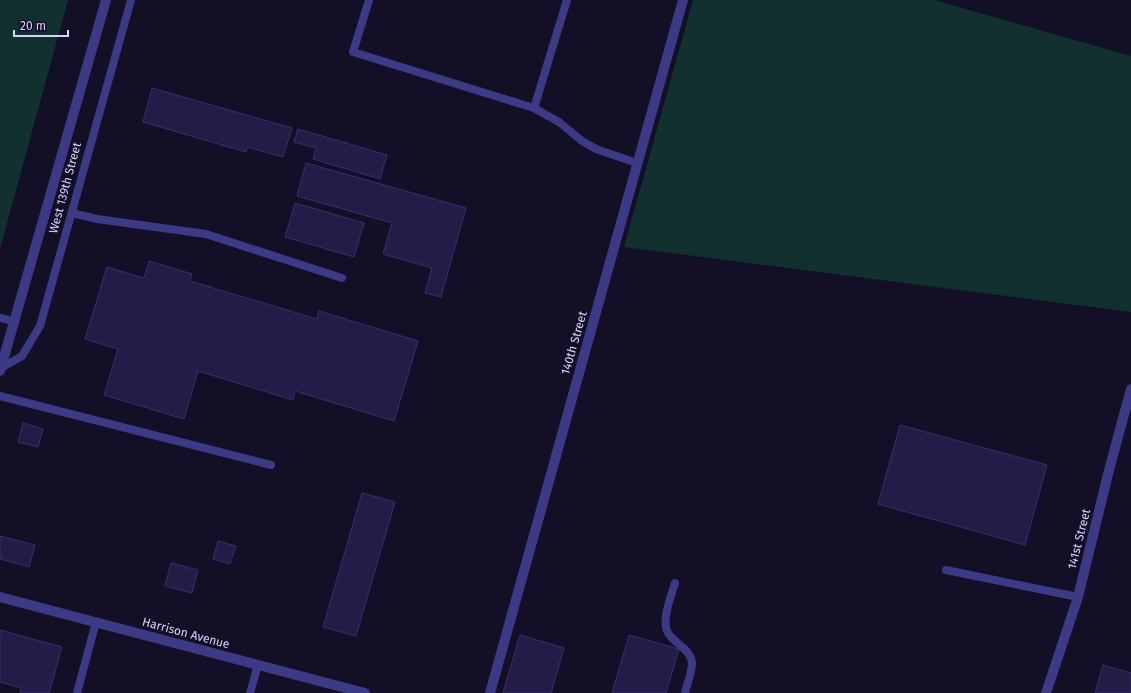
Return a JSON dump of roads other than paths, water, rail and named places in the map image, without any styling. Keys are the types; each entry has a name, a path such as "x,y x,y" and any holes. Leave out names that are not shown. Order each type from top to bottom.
{"street":[{"name":"West 139th Street","path":"0,370 106,0"},
{"name":"140th Street","path":"490,693 683,0"},
{"name":"141st Street","path":"1046,693 1078,597 1109,470 1131,389"},
{"name":"Harrison Avenue","path":"0,597 365,693"}],"lane":[{"name":"West 139th Street","path":"0,370 22,356 40,326 131,0"},
{"path":"369,0 353,52 534,108 559,122 582,141 596,149 637,163"},
{"path":"534,108 567,0"},
{"path":"72,213 97,219 206,234 342,278"},
{"path":"0,318 14,321"},
{"path":"0,396 271,465"},
{"path":"946,570 1078,597"},
{"path":"676,583 669,602 665,623 668,633 691,657 692,664 685,693"},
{"path":"77,693 96,622"},
{"path":"250,693 258,665"}]}
